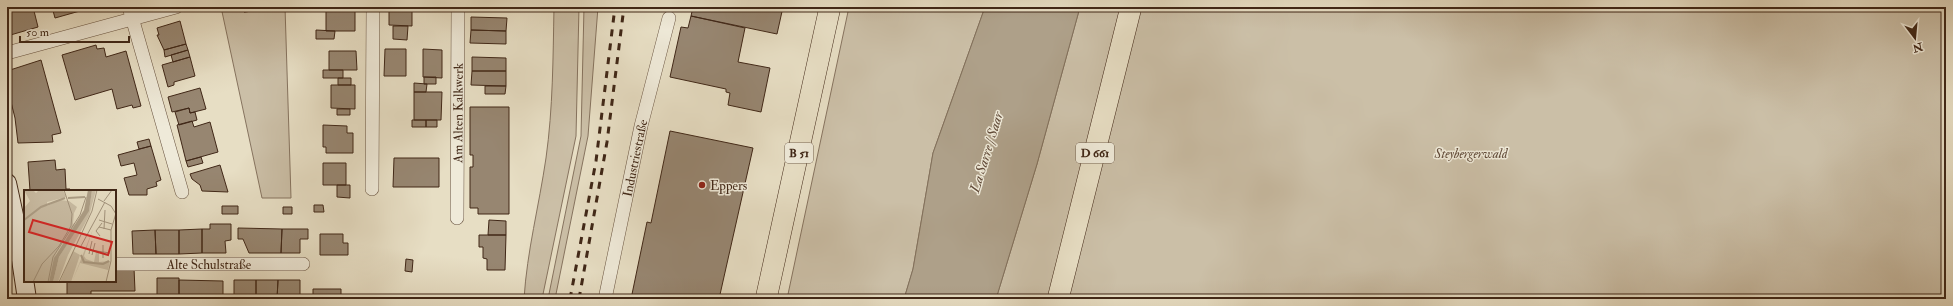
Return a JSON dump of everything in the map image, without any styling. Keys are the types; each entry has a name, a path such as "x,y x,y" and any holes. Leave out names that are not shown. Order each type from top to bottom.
{"main road":[{"name":"B 51","path":"766,299 830,7"},
{"name":"D 661","path":"1058,299 1131,7"}],"street":[{"path":"7,53 131,13 176,7"},
{"path":"372,189 373,7"},
{"name":"Am Alten Kalkwerk","path":"457,218 458,7"},
{"path":"131,13 182,192"},
{"name":"Industriestraße","path":"605,299 641,126 669,18"},
{"path":"7,183 24,273"},
{"name":"Alte Schulstraße","path":"116,264 303,264"},
{"path":"25,282 27,299"}],"green space":[{"path":"221,7 243,7 244,12 253,11 252,7 285,7 291,198 262,198"},
{"path":"554,7 579,7 576,136 542,299 524,299 528,263 546,158 550,120"},
{"path":"584,7 598,7 588,136 555,299 548,299 581,136"},
{"path":"849,7 985,7 933,153 913,269 904,299 787,299"},
{"name":"Steybergerwald","path":"1080,7 1946,7 1946,299 996,299 1037,164"}],"water":[{"name":"La Sarre / Saar","path":"985,7 1080,7 1037,164 996,299 904,299 913,269 933,153"}],"building":[{"path":"7,7 33,7 38,27 7,36"},
{"path":"52,7 94,7 55,18"},
{"path":"243,7 252,7 253,11 244,12"},
{"path":"326,7 355,7 355,31 326,31"},
{"path":"389,7 412,7 412,26 389,25"},
{"path":"693,7 783,7 777,34 691,16"},
{"path":"691,16 745,28 738,62 770,68 761,112 728,105 730,93 726,92 726,89 670,77 681,27 688,28"},
{"path":"471,17 507,18 506,31 471,30"},
{"path":"180,21 186,44 164,50 157,35 159,35 157,28"},
{"path":"393,26 408,26 407,40 393,39"},
{"path":"316,30 335,31 334,39 316,39"},
{"path":"471,30 506,31 506,44 470,43"},
{"path":"186,44 188,50 165,57 164,50"},
{"path":"96,45 97,49 104,48 106,57 126,51 141,106 133,108 132,105 117,109 112,89 75,100 62,55"},
{"path":"385,49 406,49 406,76 384,76"},
{"path":"423,49 442,50 442,78 423,77"},
{"path":"188,50 190,57 173,62 171,55"},
{"path":"329,51 356,51 357,70 329,70"},
{"path":"190,57 195,76 174,82 174,85 168,87 162,65"},
{"path":"472,57 506,58 506,71 472,71"},
{"path":"41,60 61,133 52,135 53,142 18,143 15,118 10,98 7,99 7,71"},
{"path":"323,70 343,70 343,78 323,78"},
{"path":"472,71 506,71 506,86 471,85"},
{"path":"424,77 436,77 436,84 424,84"},
{"path":"338,78 351,78 351,85 338,85"},
{"path":"414,83 427,84 426,92 414,92"},
{"path":"331,85 355,85 355,109 331,108"},
{"path":"485,86 506,86 505,94 485,94"},
{"path":"200,88 206,109 190,113 189,108 172,112 168,97"},
{"path":"414,92 442,92 441,120 414,120"},
{"path":"470,107 509,107 509,214 478,214 478,208 470,208 470,167 473,167 473,155 470,155"},
{"path":"189,108 190,113 195,112 197,120 179,125 175,112"},
{"path":"337,109 350,109 350,115 337,115"},
{"path":"412,120 426,120 426,127 412,127"},
{"path":"426,120 437,120 437,127 426,127"},
{"path":"192,121 194,127 210,122 218,152 186,161 177,125"},
{"path":"323,125 347,126 347,133 353,133 353,153 326,153 326,147 323,147"},
{"name":"Eppers","path":"670,131 753,148 719,299 631,299 647,222 651,223"},
{"path":"149,139 151,146 139,149 137,142"},
{"path":"151,146 161,180 156,182 157,186 147,189 147,195 129,195 124,178 137,175 134,163 121,166 118,155"},
{"path":"201,157 203,163 188,167 186,161"},
{"path":"394,158 439,158 439,187 393,187"},
{"path":"55,160 56,170 65,169 66,189 70,190 30,190 28,162"},
{"path":"323,163 346,163 346,185 323,185"},
{"path":"220,165 228,192 202,191 200,185 192,179 190,174"},
{"path":"337,185 350,185 350,198 337,197"},
{"path":"314,205 323,205 324,212 314,212"},
{"path":"222,206 238,206 238,214 222,214"},
{"path":"283,207 292,207 292,214 283,214"},
{"path":"489,220 506,221 506,235 488,235"},
{"path":"210,224 231,224 231,240 225,241 226,253 202,253 202,229 210,229"},
{"path":"238,228 282,229 281,253 249,253 243,239 238,239"},
{"path":"202,229 202,253 179,254 179,230"},
{"path":"282,229 308,229 308,239 300,239 300,253 281,253"},
{"path":"155,230 179,230 179,254 156,254"},
{"path":"155,230 156,254 133,254 132,231"},
{"path":"320,234 343,234 343,243 348,243 348,255 320,255"},
{"path":"479,235 506,235 505,270 487,270 487,259 483,258 483,247 479,247"},
{"path":"406,259 413,260 412,272 405,271"},
{"path":"116,268 134,268 135,291 91,291 91,299 67,299 67,282 116,282"},
{"path":"157,278 179,278 179,299 157,299"},
{"path":"179,280 223,281 223,299 179,299"},
{"path":"234,280 256,280 256,299 234,299"},
{"path":"256,280 278,280 277,299 256,299"},
{"path":"278,280 300,280 300,299 277,299"},
{"path":"313,289 341,289 341,299 313,299"}],"railway":[{"path":"570,299 596,161 615,7"},
{"path":"579,299 607,142 624,7"}],"place":[{"name":"Eppers","path":"702,185"}]}
